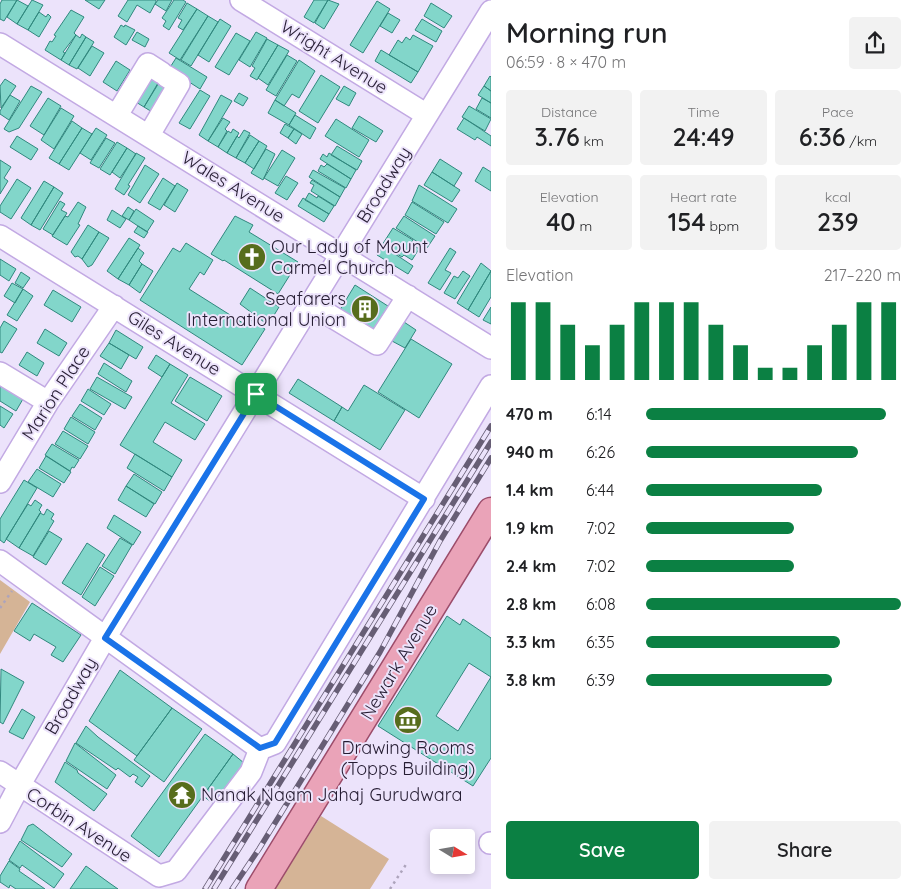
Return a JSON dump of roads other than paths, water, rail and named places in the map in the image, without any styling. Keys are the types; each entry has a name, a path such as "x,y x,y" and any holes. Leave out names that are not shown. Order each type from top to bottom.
{"main road":[{"name":"Newark Avenue","path":"259,889 491,512"}],"street":[{"name":"Wright Avenue","path":"241,0 427,115"},
{"name":"Broadway","path":"0,822 105,638 491,12"},
{"name":"Wales Avenue","path":"0,44 491,348"},
{"path":"117,116 148,64 179,84 149,135"},
{"name":"Giles Avenue","path":"0,236 424,499"},
{"path":"311,304 377,344 408,296"},
{"name":"Marion Place","path":"0,482 7,454 48,402 114,306"},
{"path":"0,373 48,402"},
{"path":"0,561 260,748 275,743 491,386"},
{"name":"Corbin Avenue","path":"0,772 159,876 176,871 251,772 260,748"}],"railway":[{"path":"205,889 491,426"},
{"path":"214,889 491,442"},
{"path":"232,889 259,849 380,652 440,541 491,458"}],"place":[{"name":"Our Lady of Mount Carmel Church","path":"252,257"},
{"name":"Seafarers International Union","path":"365,309"},
{"name":"Drawing Rooms (Topps Building)","path":"408,720"},
{"name":"Nanak Naam Jahaj Gurudwara","path":"182,795"}]}
